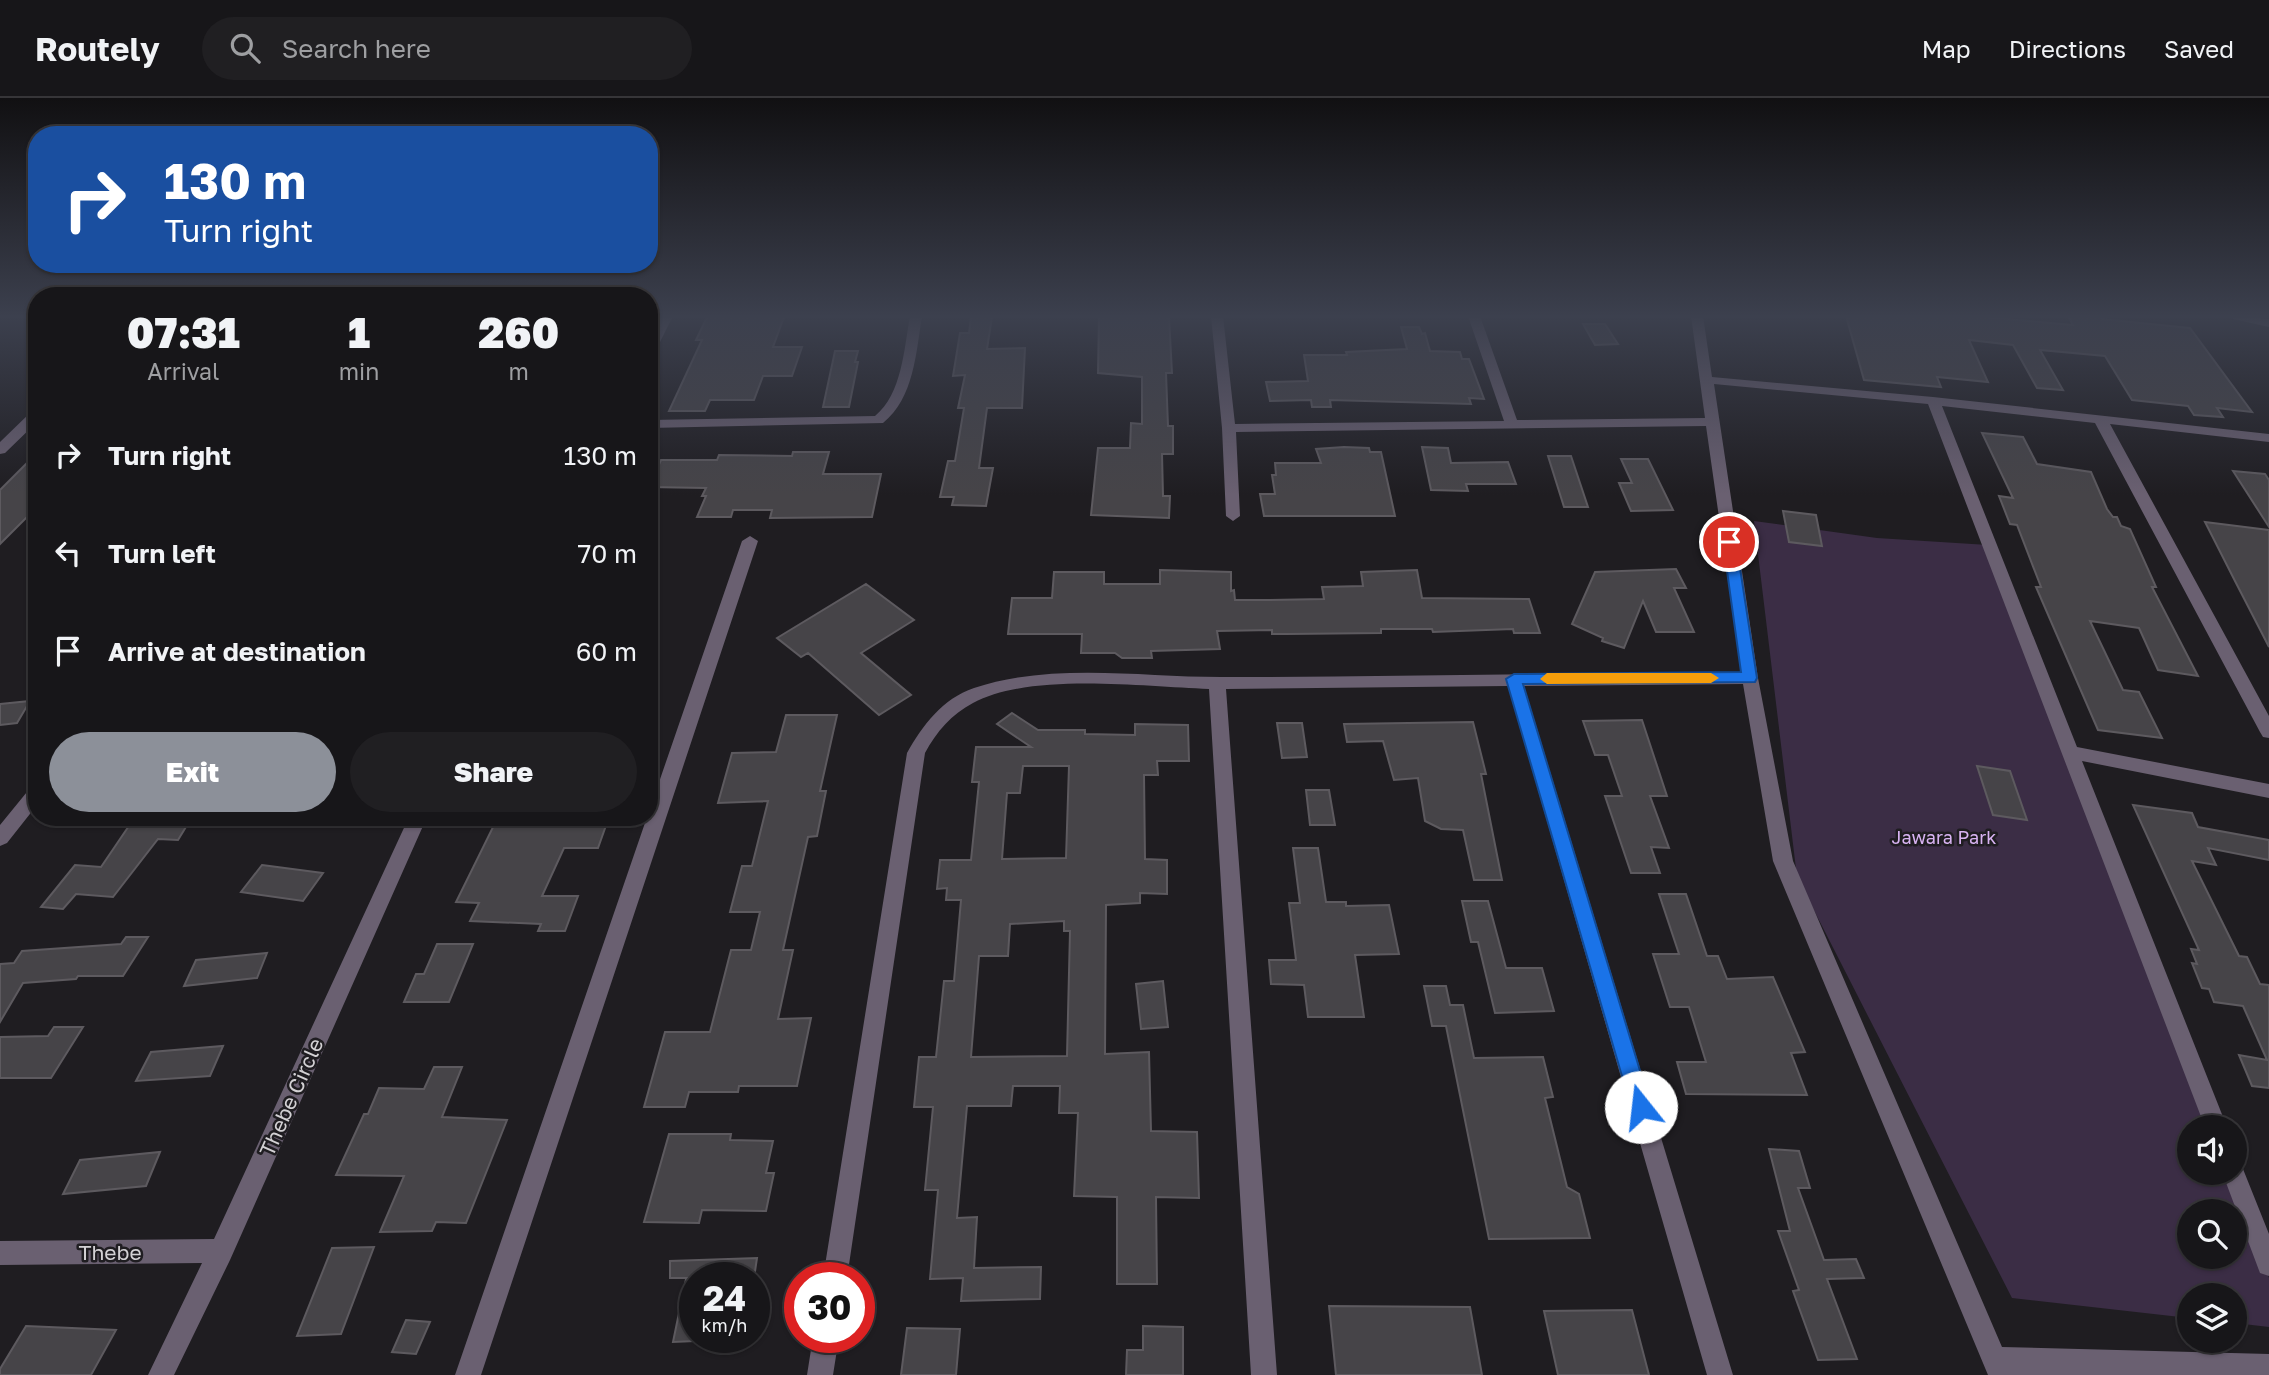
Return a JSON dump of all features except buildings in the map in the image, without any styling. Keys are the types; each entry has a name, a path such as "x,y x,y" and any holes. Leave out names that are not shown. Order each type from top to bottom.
{"street":[{"path":"658,424 878,420 886,416 899,392 903,376"},
{"path":"1223,376 1233,516"},
{"path":"1495,376 1512,424"},
{"path":"1706,376 1776,838 1783,861 1998,1368 2269,1367"},
{"path":"1707,380 1933,401 2269,438"},
{"path":"1933,401 2211,1115"},
{"path":"2101,421 2269,732"},
{"path":"1229,428 1713,422"},
{"path":"0,450 28,423"},
{"path":"658,813 750,541"},
{"path":"837,1262 916,753 924,737 955,706 977,693 1005,686 1075,680 1217,683 1750,678"},
{"path":"1514,679 1720,1375"},
{"path":"1217,683 1264,1375"},
{"path":"2070,752 2269,791"},
{"path":"0,838 28,803"},
{"name":"Thebe Circle","path":"161,1375 221,1251 414,826"},
{"path":"468,1375 654,826"},
{"path":"2238,1185 2269,1264"},
{"name":"Thebe","path":"0,1252 221,1251"},
{"path":"820,1375 823,1353"}],"green space":[{"name":"Jawara Park","path":"1754,521 1877,538 1988,545 2207,1115 2177,1115 2177,1185 2234,1185 2239,1199 2177,1199 2177,1269 2247,1269 2247,1220 2269,1278 2269,1327 2247,1324 2247,1283 2177,1283 2177,1317 2012,1298 1797,877"}],"slow traffic":[{"path":"1547,679 1711,678"}],"route":[{"path":"1641,1107 1514,679 1750,678 1729,542"}]}
